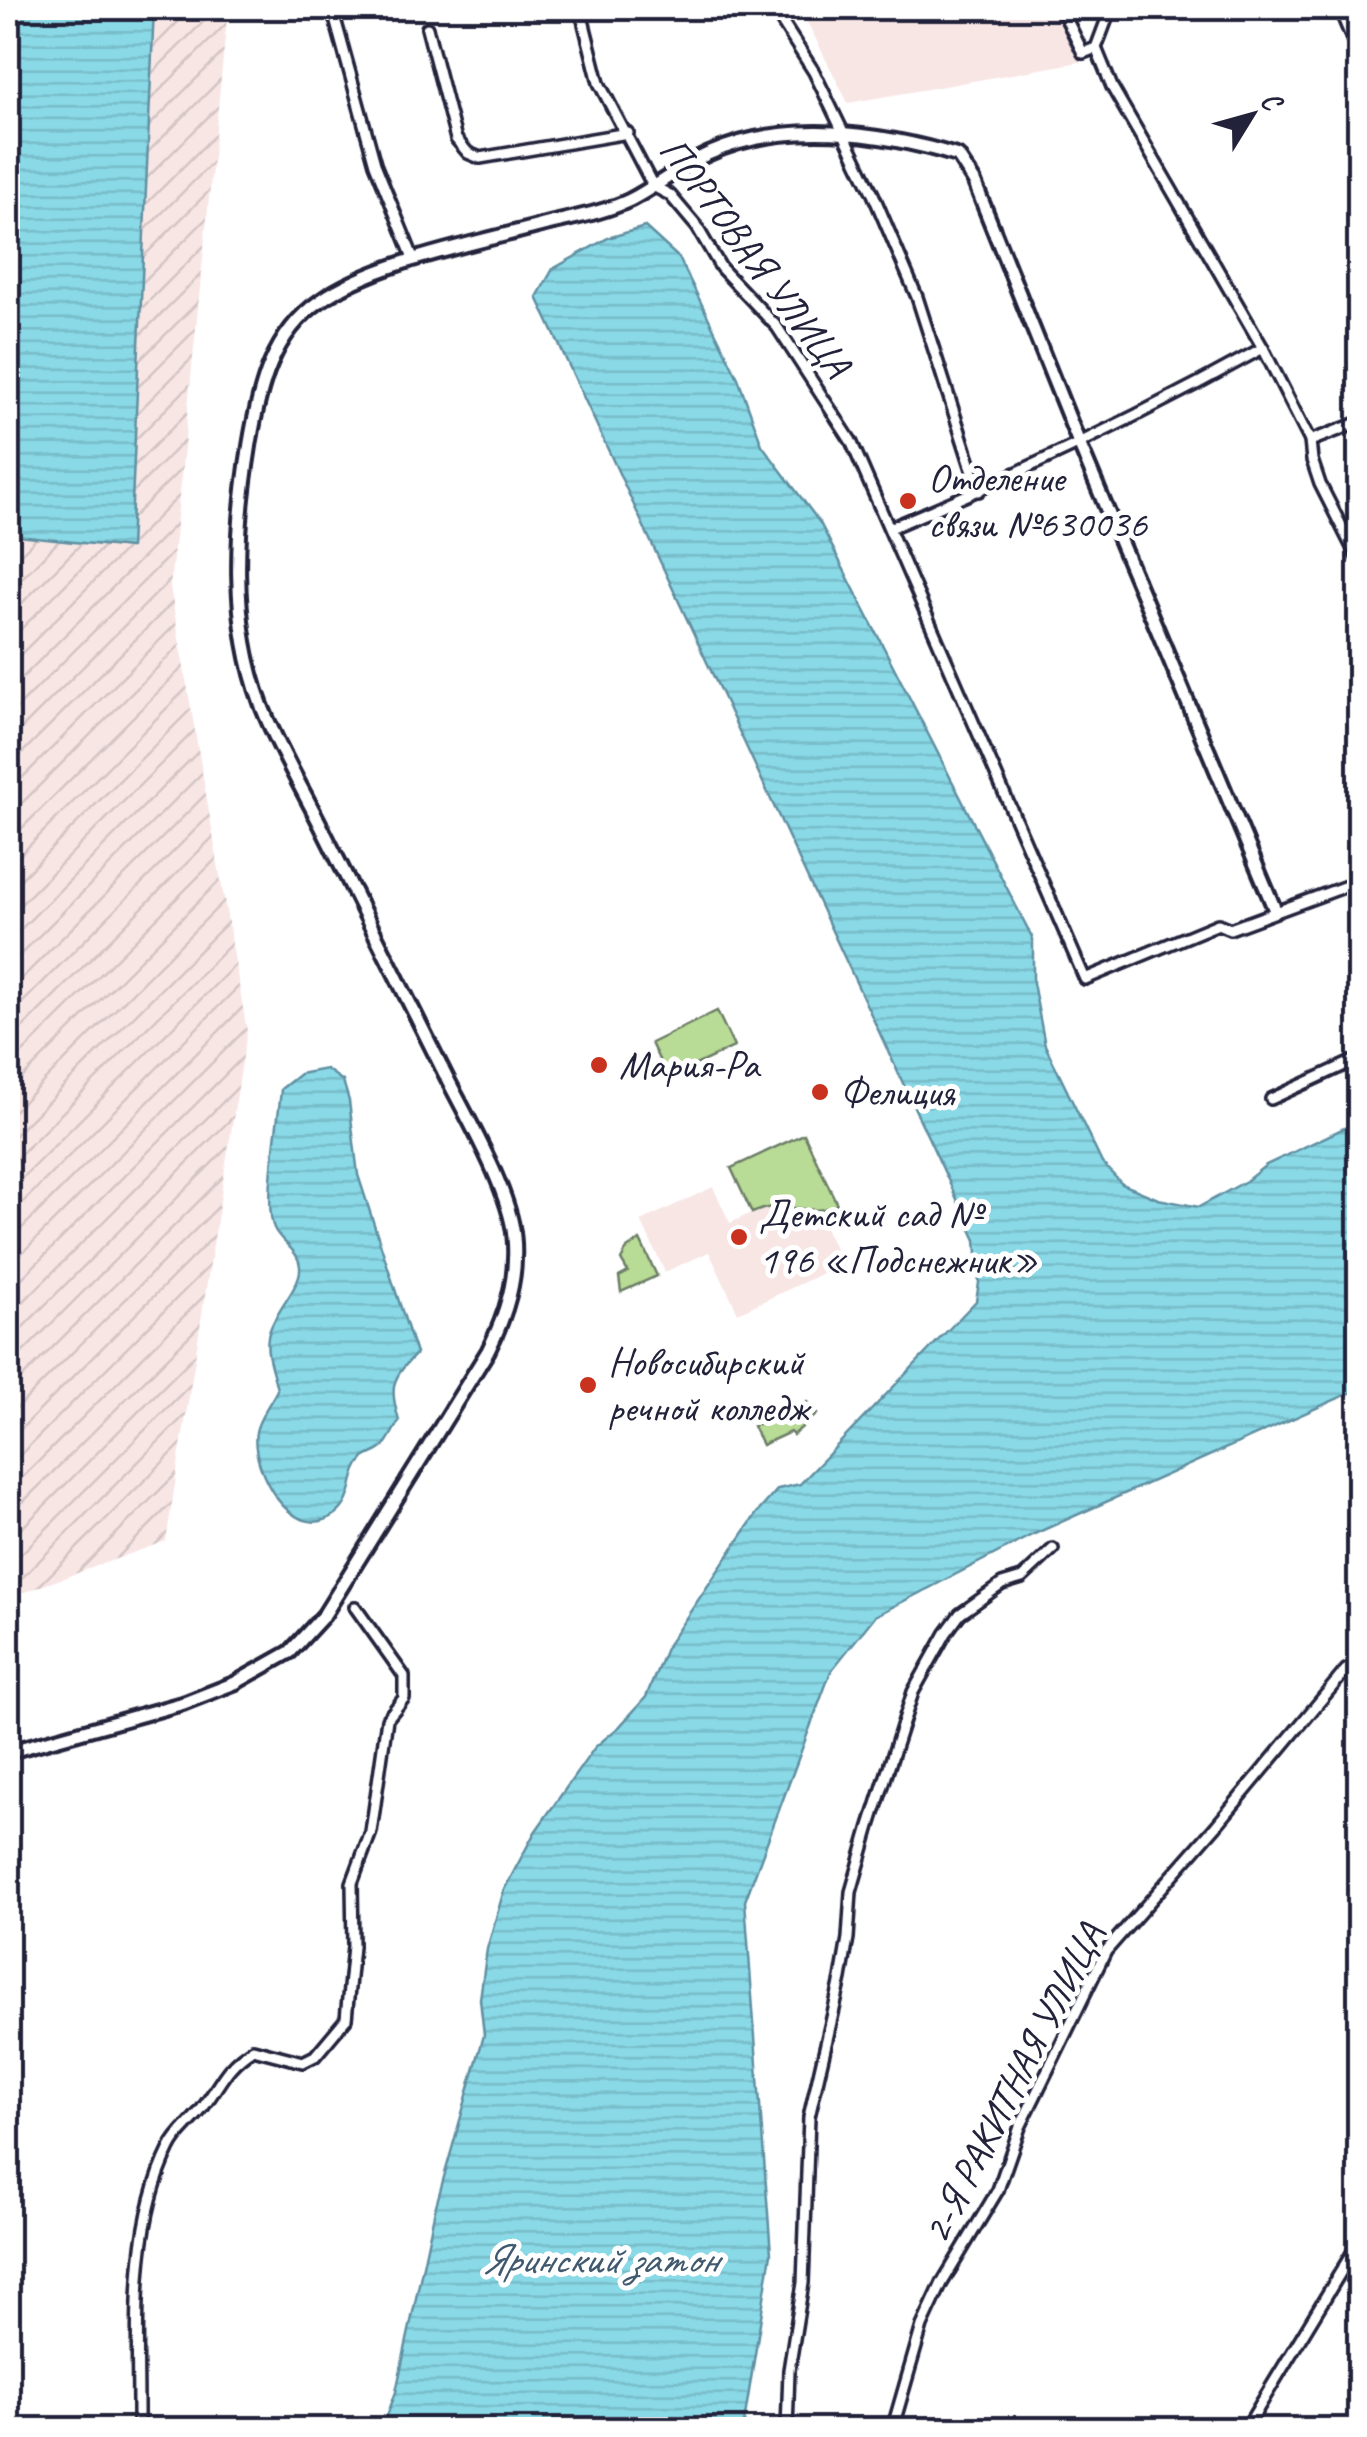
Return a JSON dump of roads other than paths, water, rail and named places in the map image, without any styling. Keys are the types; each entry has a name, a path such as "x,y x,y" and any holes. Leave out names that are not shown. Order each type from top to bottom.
{"street":[{"path":"332,8 375,164 414,260"},
{"name":"ПОРТОВАЯ УЛИЦА","path":"580,8 598,83 653,186 670,196 697,227 721,268 778,327 852,441 1085,979 1218,924 1230,929 1275,910"},
{"path":"773,8 814,72 846,134 917,297 980,491"},
{"path":"1061,8 1084,53 1096,48"},
{"path":"1111,8 1096,48 1112,87 1263,348 1310,441 1320,484 1360,564"},
{"path":"1339,8 1360,58"},
{"path":"427,28 456,139 468,153 480,158 628,133"},
{"path":"8,1752 184,1703 234,1683 290,1652 324,1615 488,1350 507,1304 514,1268 514,1234 506,1204 463,1109 260,703 243,624 238,586 242,492 264,381 278,345 297,320 322,298 414,260 628,200 711,152 762,138 846,134 900,140 958,156 974,181 1275,910 1360,881"},
{"path":"890,528 980,491 1187,390 1263,348"},
{"path":"1310,441 1360,422"},
{"path":"1271,1100 1360,1058"},
{"path":"786,2430 789,2370 803,2282 809,2117 841,1979 851,1892 870,1826 913,1692 946,1633 960,1614 1002,1584 1022,1578 1054,1549"},
{"path":"138,2430 139,2288 151,2191 172,2143 207,2102 230,2064 254,2049 303,2062 315,2056 346,2019 352,1883 371,1832 387,1719 404,1698 404,1676 355,1607"},
{"name":"2-Я РАКИТНАЯ УЛИЦА","path":"892,2430 922,2326 942,2283 998,2190 1020,2127 1106,1950 1346,1670 1360,1661"},
{"path":"1245,2430 1360,2240"}],"water":[{"path":"8,8 154,8 130,548 8,535"},
{"name":"Яринский затон","path":"645,227 679,258 738,378 762,445 820,523 1033,939 1033,983 1045,1045 1102,1163 1122,1184 1158,1199 1199,1207 1266,1165 1359,1121 1359,1389 1032,1535 875,1616 831,1671 745,1901 771,2254 743,2429 382,2429 396,2392 435,2209 484,2035 480,1999 487,1949 504,1890 535,1832 595,1747 646,1697 667,1646 757,1513 778,1489 800,1484 976,1301 979,1283 976,1240 537,297 553,269 608,238"},
{"path":"326,1069 343,1081 358,1175 416,1354 394,1384 399,1421 391,1435 382,1448 358,1465 342,1508 320,1521 304,1520 277,1499 260,1465 256,1432 277,1390 268,1337 296,1283 300,1267 271,1217 281,1089 300,1074"}],"place":[{"name":"Отделение связи №630036","path":"908,501"},
{"name":"Мария-Ра","path":"599,1065"},
{"name":"Фелиция","path":"820,1092"},
{"name":"Детский сад № 196 «Подснежник»","path":"739,1237"},
{"name":"Новосибирский речной колледж","path":"588,1385"}]}
